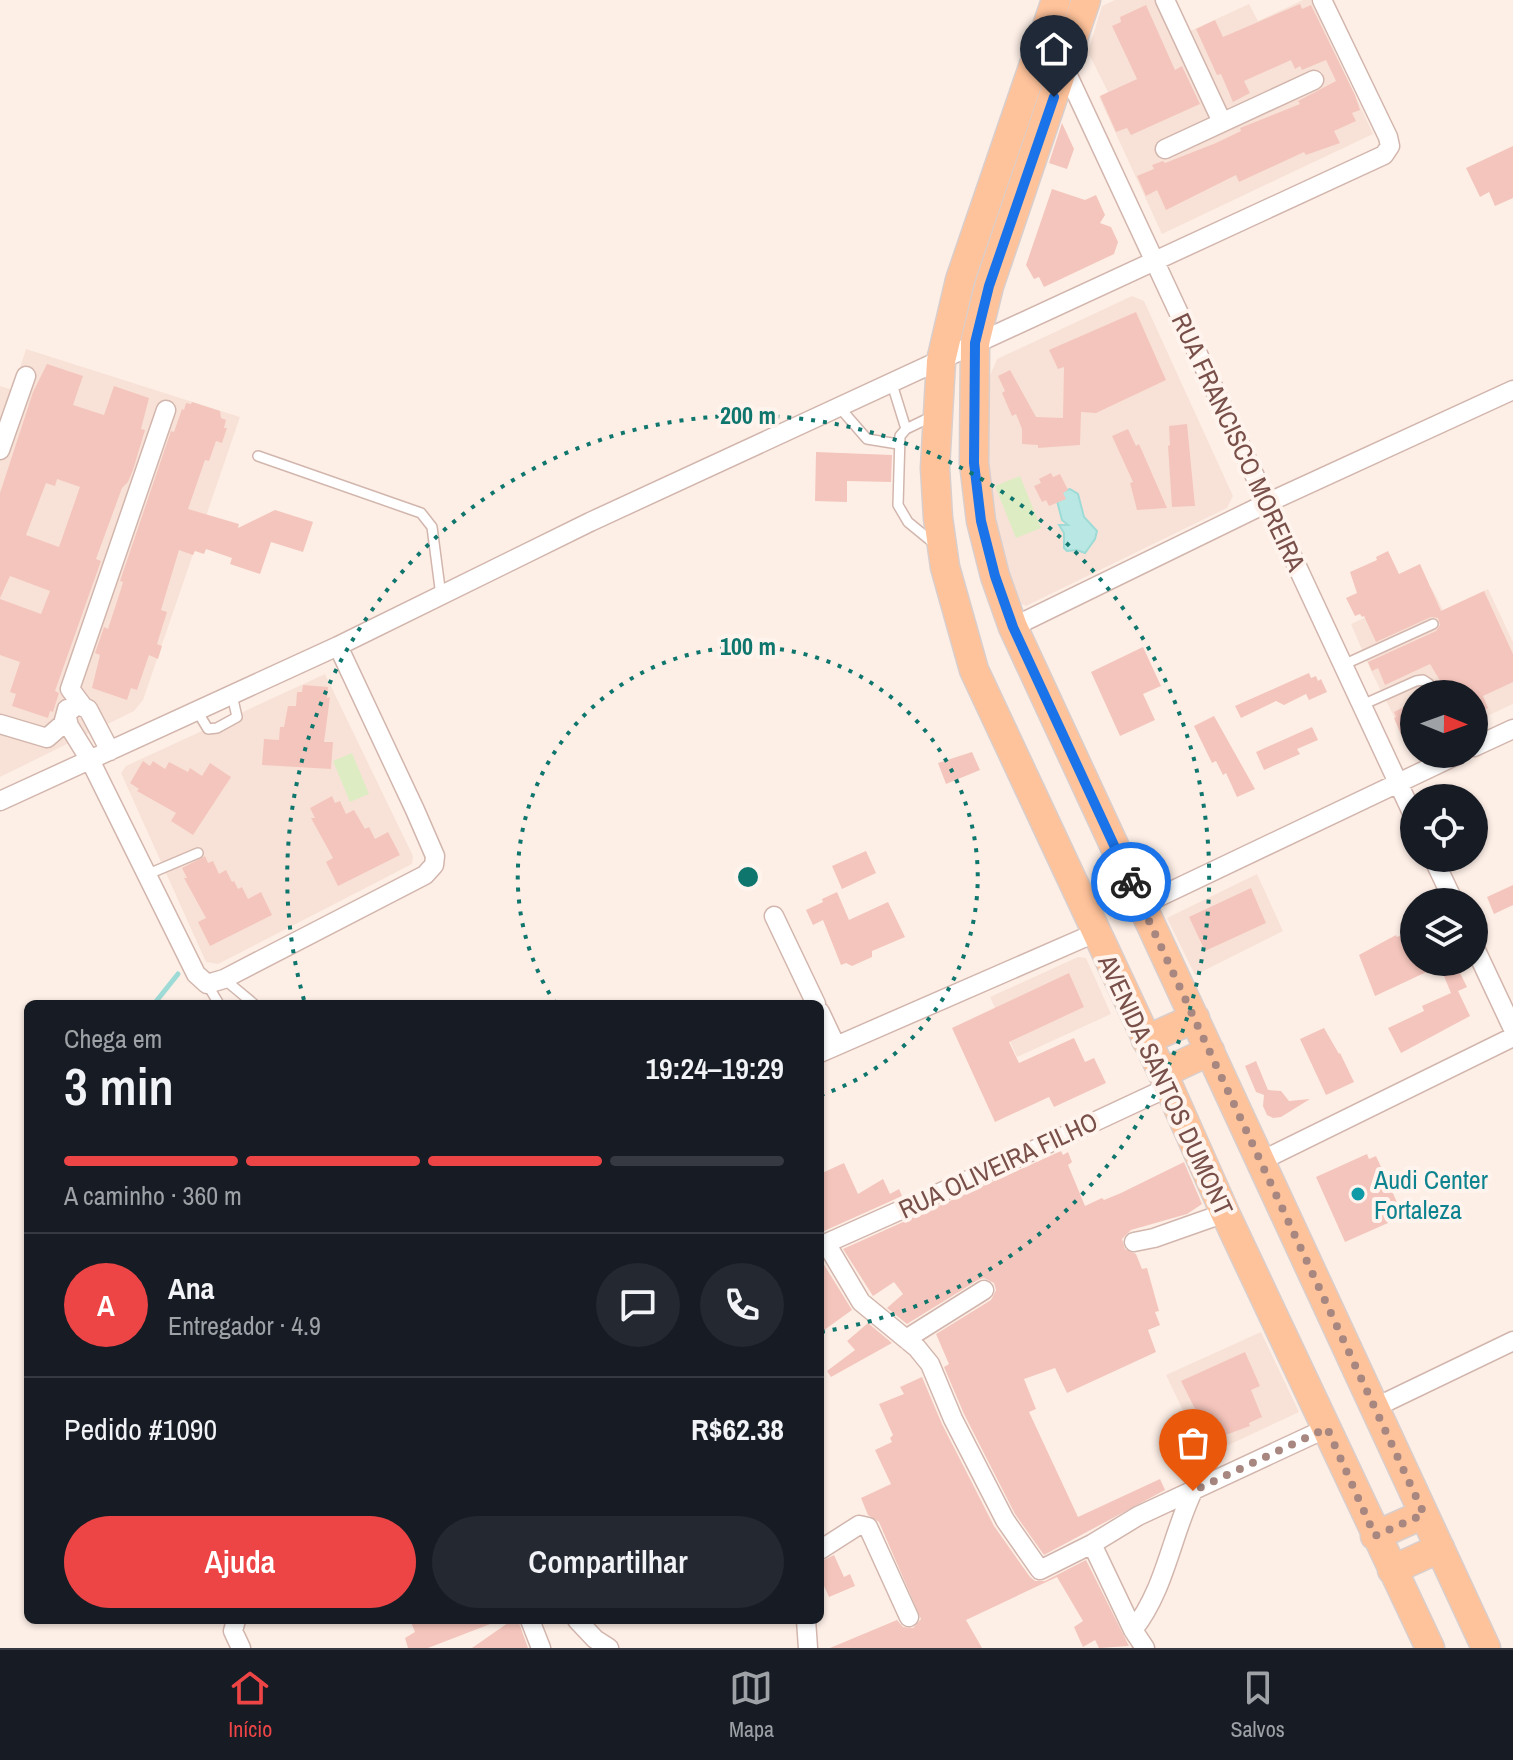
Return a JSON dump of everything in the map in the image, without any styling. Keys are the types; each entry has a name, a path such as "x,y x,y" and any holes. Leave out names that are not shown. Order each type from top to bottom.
{"main road":[{"name":"AVENIDA SANTOS DUMONT","path":"1056,0 960,280 941,361 935,480 943,550 958,619 974,670 1375,1536 1430,1648"},
{"name":"AVENIDA SANTOS DUMONT","path":"1086,0 989,286 975,343 974,463 981,521 995,576 1013,627 1486,1648"},
{"path":"960,280 989,286"},
{"path":"1146,1040 1195,1018"},
{"path":"1166,1080 1210,1051"},
{"path":"1375,1536 1424,1514"},
{"path":"1392,1570 1440,1548"}],"street":[{"path":"1165,0 1222,122"},
{"path":"0,801 338,646 590,522 1384,155 1389,150 1388,137 1322,0"},
{"name":"RUA FRANCISCO MOREIRA","path":"1064,67 1400,787"},
{"path":"1165,149 1314,80"},
{"path":"0,450 26,376"},
{"path":"1013,627 1267,503 1513,390"},
{"path":"166,410 70,689 74,710 73,734 90,760 196,974 215,981 425,875 434,865 435,856 415,810 338,646"},
{"path":"47,738 74,710 88,709 110,751"},
{"path":"0,724 47,738 73,734"},
{"path":"1488,741 1513,729"},
{"path":"1142,905 1430,768"},
{"path":"774,916 814,1000"},
{"path":"828,1049 1095,933"},
{"path":"1488,976 1513,1029"},
{"path":"1261,1161 1513,1037"},
{"name":"RUA OLIVEIRA FILHO","path":"824,1244 1166,1080"},
{"path":"1134,1242 1225,1213"},
{"name":"RUA OLIVEIRA FILHO","path":"824,1246 861,1302 906,1339 930,1364 953,1419 1005,1520 1040,1570 1092,1544"},
{"path":"906,1339 984,1290"},
{"path":"1376,1407 1513,1341"},
{"path":"1145,1648 1133,1630 1092,1544 1138,1516 1327,1428"},
{"path":"1133,1630 1154,1598 1178,1523 1193,1491"},
{"path":"824,1547 859,1525 868,1527 909,1617"},
{"path":"235,1624 233,1631 241,1648"},
{"path":"532,1624 541,1648"},
{"path":"581,1624 609,1648"},
{"path":"806,1624 808,1648"}],"lane":[{"path":"892,384 906,429"},
{"path":"840,408 867,439 876,443 898,444"},
{"path":"936,414 906,429 898,444 898,505 901,514 943,550"},
{"path":"258,456 421,513 432,527 441,596"},
{"path":"1343,665 1433,624"},
{"path":"1362,705 1400,688"},
{"path":"146,875 198,853"},
{"path":"215,981 218,1000"},
{"path":"215,981 247,1000"}],"shaded area":[{"path":"1115,0 1157,0 1186,33 1249,4 1258,21 1303,0 1311,0 1373,134 1162,234 1099,97 1108,92 1088,52 1102,6"},
{"path":"1132,296 1144,301 1233,496 1227,508 1026,606 1014,601 1008,588 985,462 985,387 997,359"},
{"path":"26,349 240,417 143,700 134,711 0,777 0,386 13,390"},
{"path":"1431,587 1443,610 1488,589 1513,642 1513,704 1488,716 1488,680 1400,680 1400,728 1351,624"},
{"path":"325,674 413,856 412,864 218,964 206,962 121,773 126,766"},
{"path":"1257,874 1283,931 1195,975 1167,918"},
{"path":"1078,957 1086,958 1111,1014 1017,1057 990,997"},
{"path":"1261,1332 1299,1412 1205,1456 1166,1375"}],"green space":[{"path":"1020,476 1041,528 1016,538 995,486"},
{"path":"352,753 369,794 350,802 333,761"}],"water":[{"path":"1070,489 1078,494 1084,517 1097,531 1085,553 1064,548 1064,533 1059,525 1068,525 1062,520 1057,501 1063,491"}],"building":[{"path":"1300,4 1302,9 1311,5 1360,110 1352,113 1356,121 1334,131 1340,143 1306,155 1304,152 1239,182 1236,175 1166,210 1157,190 1146,196 1137,176 1154,169 1152,165 1216,143 1241,131 1240,128 1300,104 1298,101 1336,81 1326,60 1302,70 1300,66 1295,69 1291,60 1244,81 1250,93 1233,102 1196,29 1215,20 1223,37"},
{"path":"1146,5 1175,70 1182,66 1200,104 1131,135 1127,128 1116,132 1100,96 1137,79 1112,26 1121,22 1120,17"},
{"path":"1062,123 1074,149 1067,169 1049,163"},
{"path":"1513,146 1513,198 1495,206 1489,192 1480,197 1466,168"},
{"path":"1052,189 1085,200 1096,195 1105,215 1100,223 1111,227 1118,242 1114,254 1044,287 1039,277 1034,279 1026,265"},
{"path":"1136,312 1166,380 1096,413 1081,412 1080,445 1038,448 1038,445 1022,444 1022,429 1016,414 1012,416 998,376 1010,370 1036,417 1063,418 1064,367 1058,369 1049,350"},
{"path":"47,364 83,376 73,405 104,415 114,386 149,398 141,429 145,430 133,470 122,488 96,559 101,561 55,691 59,693 53,712 50,711 48,718 12,706 16,694 10,692 20,662 0,655 0,599 41,614 50,591 10,576 0,598 0,493 33,392","holes":["57,479 80,487 59,547 26,535 46,483 55,486"]},
{"path":"186,403 220,411 221,418 226,420 224,428 227,428 222,443 216,441 209,461 205,460 188,509 239,524 238,528 275,510 313,522 303,552 271,542 260,574 230,564 232,558 206,549 204,554 195,551 193,555 179,550 161,610 167,612 157,644 162,646 158,659 149,655 137,690 131,688 127,700 92,688 100,655 95,653 104,627 108,629 123,582 120,581 171,431 174,432"},
{"path":"1187,424 1195,506 1172,507 1169,426"},
{"path":"1128,429 1136,446 1139,444 1167,508 1137,510 1130,483 1133,482 1112,436"},
{"path":"816,452 892,455 891,482 847,481 847,502 815,501"},
{"path":"1051,473 1053,477 1060,474 1068,490 1063,493 1066,499 1049,506 1046,500 1042,502 1034,486 1041,483 1039,479"},
{"path":"1388,551 1399,574 1420,564 1441,611 1484,591 1513,654 1513,682 1488,694 1488,680 1440,680 1430,664 1385,685 1378,668 1372,671 1368,662 1436,631 1440,625 1438,618 1431,617 1376,642 1364,616 1355,616 1346,598 1357,593 1350,572 1377,560 1376,557"},
{"path":"1143,647 1161,686 1143,694 1155,720 1120,736 1091,672"},
{"path":"1309,673 1311,678 1316,676 1318,681 1321,679 1327,692 1309,700 1306,694 1284,705 1276,701 1241,718 1235,706"},
{"path":"303,685 328,687 327,698 330,697 324,742 333,742 331,769 262,765 264,739 279,740 288,706 296,706 297,692 302,692"},
{"path":"1400,709 1400,732 1394,718 1394,712"},
{"path":"1214,716 1255,789 1237,797 1226,773 1223,775 1216,761 1212,763 1194,726"},
{"path":"1312,727 1318,740 1297,749 1300,754 1264,770 1256,752"},
{"path":"972,752 980,770 946,784 938,763"},
{"path":"143,761 150,766 153,761 165,769 169,762 188,772 190,768 202,776 210,763 231,777 193,835 171,821 176,813 137,791 139,789 130,783"},
{"path":"332,796 335,803 340,801 346,814 354,810 375,839 388,832 400,855 338,886 326,862 333,858 311,818 315,818 310,808"},
{"path":"866,851 876,873 842,889 832,866"},
{"path":"205,856 208,863 213,861 219,874 226,870 238,889 242,887 248,899 261,892 272,915 210,946 198,922 206,918 184,878 187,878 182,868"},
{"path":"1513,885 1513,905 1494,914 1488,897"},
{"path":"1251,888 1266,923 1205,951 1189,917"},
{"path":"837,892 849,920 888,902 905,937 872,951 872,957 852,966 846,963 841,965 823,920 813,925 806,910"},
{"path":"1400,936 1400,976 1418,976 1375,996 1359,955"},
{"path":"1069,973 1084,1007 1009,1042 1019,1063 1074,1038 1085,1062 1094,1058 1106,1083 1054,1107 1049,1097 995,1122 952,1028"},
{"path":"1444,976 1462,976 1467,987 1458,991 1470,1016 1401,1053 1388,1028 1424,1011 1422,1006 1451,993"},
{"path":"1324,1028 1354,1082 1326,1095 1300,1039"},
{"path":"1256,1061 1268,1090 1281,1091 1289,1101 1310,1099 1281,1117 1267,1115 1263,1106 1264,1095 1256,1092 1245,1066"},
{"path":"1061,1151 1063,1155 1068,1152 1072,1162 1068,1165 1085,1206 1121,1193 1184,1162 1202,1204 1187,1214 1131,1230 1122,1239 1125,1249 1136,1254 1142,1269 1147,1268 1159,1311 1155,1312 1160,1325 1148,1330 1156,1352 1067,1393 1055,1368 1024,1379 1036,1409 1029,1412 1078,1517 1160,1479 1165,1490 1044,1555 1015,1514 964,1414 944,1367 949,1364 936,1334 991,1300 996,1290 994,1283 984,1278 978,1280 907,1324 887,1308 903,1294 894,1282 873,1296 843,1249"},
{"name":"Audi Center Fortaleza","path":"1367,1154 1369,1159 1376,1156 1401,1211 1385,1218 1388,1223 1345,1242 1316,1177"},
{"path":"844,1163 858,1194 883,1179 890,1194 899,1189 902,1196 824,1231 824,1172"},
{"path":"824,1264 852,1310 824,1330"},
{"path":"868,1323 892,1343 831,1377 827,1371 855,1350 847,1341"},
{"path":"1245,1352 1260,1386 1251,1390 1262,1417 1249,1423 1250,1426 1220,1437 1207,1411 1198,1415 1181,1381"},
{"path":"922,1377 942,1424 994,1526 1030,1577 1035,1581 1045,1581 1086,1560 1129,1646 1099,1648 1095,1640 1083,1647 1074,1627 1083,1621 1057,1577 966,1620 982,1648 830,1648 897,1620 903,1627 913,1628 921,1619 879,1522 868,1515 861,1498 891,1484 875,1450 892,1442 890,1438 893,1435 879,1404 904,1394 900,1387"},
{"path":"834,1555 844,1577 850,1574 855,1586 829,1597 824,1586 824,1560"},
{"path":"412,1624 490,1624 428,1648 408,1648 405,1638 415,1632"},
{"path":"506,1624 519,1624 528,1648 472,1648"}],"waterway":[{"path":"157,1000 178,974"}],"way so far":[{"path":"1131,882 1424,1514 1375,1536 1327,1428 1193,1491"}],"place":[{"name":"Audi Center Fortaleza","path":"1358,1194"}],"route":[{"path":"1054,97 989,286 975,343 972,404 974,463 981,521 995,576 1013,627 1131,882"}]}
